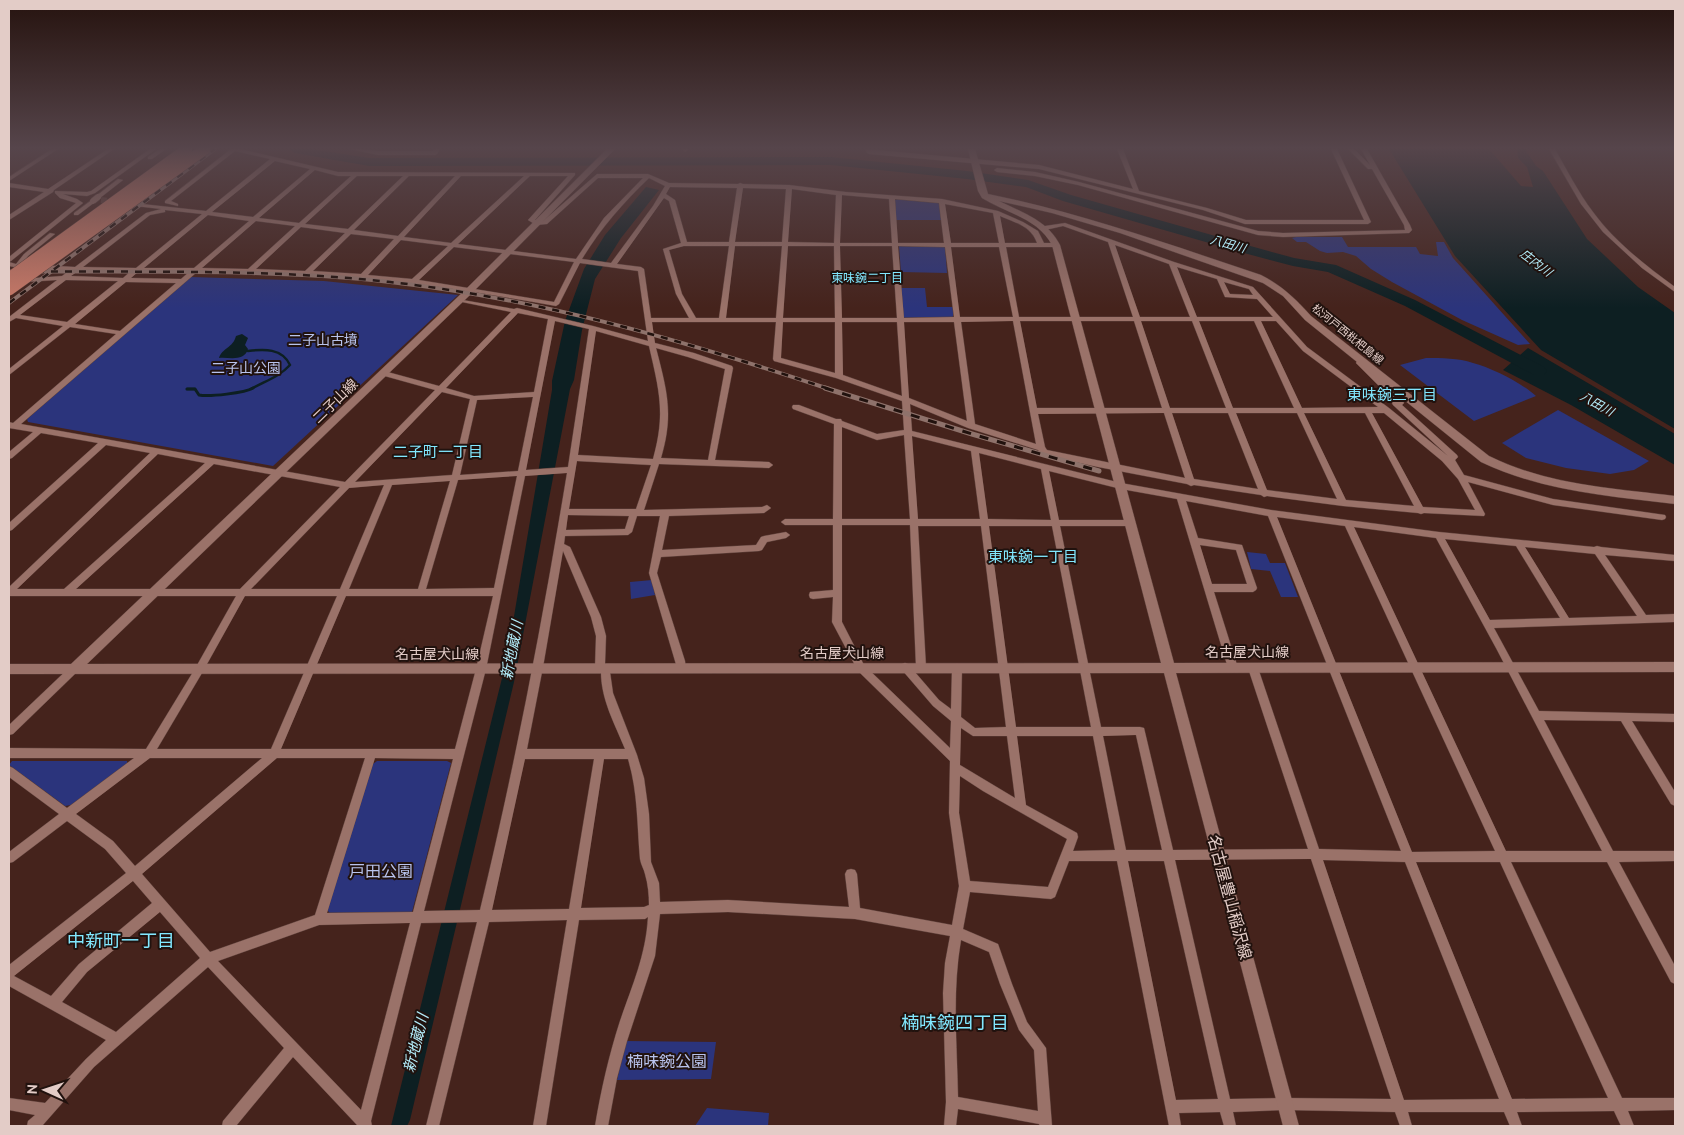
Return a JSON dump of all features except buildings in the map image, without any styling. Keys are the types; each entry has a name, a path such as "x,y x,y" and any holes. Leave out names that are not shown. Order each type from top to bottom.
{"highway":[{"path":"13,270 101,202"},
{"path":"9,278 114,202"},
{"path":"9,288 125,202"},
{"path":"9,288 133,202"}],"main road":[{"name":"二子山線","path":"74,669 460,300 557,202"},
{"path":"994,202 1046,228"},
{"name":"松河戸西枇杷島線","path":"1025,202 1078,216 1258,277 1284,291 1308,318 1495,465 1552,482 1675,500"},
{"name":"名古屋豊山稲沢線","path":"1046,228 1056,245 1291,1126"},
{"name":"名古屋犬山線","path":"9,669 1675,667"}],"street":[{"path":"9,218 33,202"},
{"path":"9,260 79,202"},
{"path":"9,264 13,270 26,255 93,202"},
{"path":"167,202 193,210"},
{"path":"9,373 220,202"},
{"path":"11,425 273,202"},
{"path":"250,271 325,202"},
{"path":"307,273 379,202"},
{"path":"362,276 433,202"},
{"path":"413,282 498,202"},
{"path":"547,202 531,220 536,223 545,223 568,202"},
{"path":"42,266 44,268 76,269 250,271 362,276 471,289 556,304 578,261 596,233 621,202"},
{"path":"612,265 659,202"},
{"path":"673,202 684,244"},
{"path":"722,320 737,202"},
{"path":"788,202 777,359 839,376 972,426 1041,448 1044,452 1191,482 1264,494 1343,503 1481,514 1450,458 1454,457 1396,403 1400,403 1357,360 1359,359"},
{"path":"839,202 837,245 839,376"},
{"path":"892,202 904,399 914,523 921,667"},
{"path":"942,202 972,426"},
{"path":"947,202 996,212 1029,226 1036,232 1041,244"},
{"path":"1148,202 1247,231 1283,235 1407,232 1409,230 1407,225 1394,202"},
{"path":"1177,202 1245,222 1368,222 1359,202"},
{"path":"1583,202 1596,220 1629,254 1675,290"},
{"path":"135,204 350,230 508,253 641,269 652,343 664,390 665,426 657,461 628,532 561,533"},
{"path":"12,318 151,213 160,210 174,212 193,210"},
{"path":"996,212 1041,448"},
{"path":"67,221 91,214"},
{"path":"1046,228 1063,224 1172,263 1250,288 1305,349 1386,410 1445,460 1461,477 1553,502 1662,518"},
{"path":"36,238 51,234"},
{"path":"1111,241 1191,482"},
{"path":"694,320 679,294 666,249 684,244 1056,245"},
{"path":"25,247 26,255"},
{"path":"1172,263 1264,494"},
{"path":"23,280 64,278 181,281"},
{"path":"1220,279 1227,296 1258,297"},
{"path":"460,300 517,310 593,328 652,343 729,368 711,462"},
{"path":"9,858 65,814 149,753 199,670 242,593 517,310"},
{"path":"12,318 120,333"},
{"path":"364,1125 419,917 459,754 485,669 498,592 524,473 552,318"},
{"path":"648,320 1276,319"},
{"path":"1257,320 1343,503"},
{"path":"434,1126 520,754 559,546 568,470 573,458 593,328"},
{"path":"384,373 474,398 538,394"},
{"path":"421,592 455,478 474,398"},
{"path":"796,407 877,437 907,432 1045,468 1181,498 1348,524 1439,535 1675,558"},
{"path":"1367,410 1421,510"},
{"path":"1035,411 1386,410"},
{"path":"838,421 837,622 861,668 955,763 987,788 1073,837 1051,893 965,886"},
{"path":"11,425 347,485 568,470"},
{"path":"9,456 39,431"},
{"path":"9,528 104,442"},
{"path":"975,450 1021,806"},
{"path":"9,592 156,452"},
{"path":"573,458 769,465"},
{"path":"66,592 211,462"},
{"path":"1045,468 1175,1126"},
{"path":"9,972 134,874 274,754 389,483"},
{"path":"1181,498 1233,668"},
{"path":"564,512 665,513 764,510 767,508"},
{"path":"665,513 653,573 680,660 681,669"},
{"path":"1271,513 1516,1126"},
{"path":"785,522 1130,523"},
{"path":"1348,524 1628,1126"},
{"path":"657,554 759,548 764,539 786,535"},
{"path":"1439,535 1489,624 1609,856 1675,978"},
{"path":"1195,542 1239,547 1253,588 1209,588"},
{"path":"1518,542 1567,622"},
{"path":"559,546 567,549 596,617 601,636 603,668 610,700 631,754 640,788 646,862 652,871 654,908 648,957 623,1029 608,1091 602,1126"},
{"path":"1597,550 1644,619"},
{"path":"9,592 498,592"},
{"path":"813,595 837,593"},
{"path":"1489,624 1675,618"},
{"path":"905,668 936,703 973,732 1140,731 1230,1126"},
{"path":"950,1126 952,1102 949,993 955,931 965,886 954,813 957,668"},
{"path":"1252,668 1406,1126"},
{"path":"9,731 74,669"},
{"path":"1536,715 1675,718"},
{"path":"1624,717 1675,801"},
{"path":"9,753 459,754"},
{"path":"520,754 631,754"},
{"path":"540,1126 576,914 600,754"},
{"path":"319,919 371,755"},
{"path":"9,772 109,845 208,959 364,1125"},
{"path":"1067,856 1168,857 1314,854 1408,857 1675,856"},
{"path":"852,874 855,914"},
{"path":"53,1003 83,968 160,904"},
{"path":"34,1126 90,1063 208,959 319,919 645,912 654,908 728,906 855,914 955,931 994,948 1023,1026 1040,1048 1045,1123 952,1102"},
{"path":"9,980 116,1039"},
{"path":"228,1126 292,1048"},
{"path":"9,1104 47,1110"},
{"path":"1171,1107 1285,1104 1400,1106 1675,1104"}],"green space":[{"path":"895,202 939,203 942,220 896,220"},
{"path":"1342,237 1348,247 1416,247 1420,254 1438,256 1436,242 1444,242 1453,258 1530,344 1518,345 1462,320 1392,282 1371,269 1356,256 1343,252 1327,253 1320,251 1306,242 1297,242 1292,238"},
{"path":"899,246 945,246 947,273 901,272"},
{"name":"二子山公園","path":"190,277 324,281 458,295 273,466 28,422 27,419"},
{"path":"900,288 925,288 927,307 953,307 952,318 904,318 902,316"},
{"path":"1426,358 1456,359 1481,365 1515,381 1536,396 1474,421 1400,365"},
{"path":"1558,410 1649,461 1634,470 1610,474 1566,468 1526,458 1502,443"},
{"path":"1247,552 1266,554 1270,563 1285,563 1298,597 1281,597 1270,571 1251,569"},
{"path":"652,580 655,595 631,599 630,582"},
{"path":"12,761 127,761 127,765 71,805 65,806 9,765"},
{"name":"戸田公園","path":"377,761 447,761 451,763 412,912 330,914 327,909 373,764"},
{"name":"楠味鋺公園","path":"625,1041 716,1042 711,1079 617,1080"},
{"path":"707,1108 769,1113 768,1126 695,1126"}],"water":[{"name":"新地蔵川","path":"633,202 650,202 621,238 595,279 582,330 574,380 570,389 514,682 410,1120 407,1126 391,1126 507,658 552,381 565,321 584,269 605,235"},
{"name":"庄内川","path":"1422,202 1563,202 1587,239 1638,287 1675,313 1675,429 1541,350 1455,256"},
{"path":"242,334 248,338 245,345 248,349 246,353 236,358 219,358 222,352 235,340 236,336"},
{"path":"1528,348 1675,434 1675,465 1571,405 1503,370"}],"waterway":[{"name":"八田川","path":"1081,202 1293,262 1331,268 1410,303 1539,371"},
{"path":"187,389 195,389 199,395 235,393 249,390 277,376 290,365 282,355 272,351 248,351"}],"railway":[{"path":"52,271 144,202"},
{"path":"9,271 52,271"},
{"path":"9,303 52,271"},
{"path":"52,271 200,272 295,275 390,282 446,290 502,299 612,324 721,354 829,389"},
{"path":"825,388 1099,471"}],"district":[{"name":"東味鋺二丁目","path":"867,278"},
{"name":"東味鋺三丁目","path":"1392,395"},
{"name":"二子町一丁目","path":"438,452"},
{"name":"東味鋺一丁目","path":"1033,557"},
{"name":"中新町一丁目","path":"121,941"},
{"name":"楠味鋺四丁目","path":"955,1023"}],"park label":[{"name":"二子山古墳","path":"323,340"}]}
